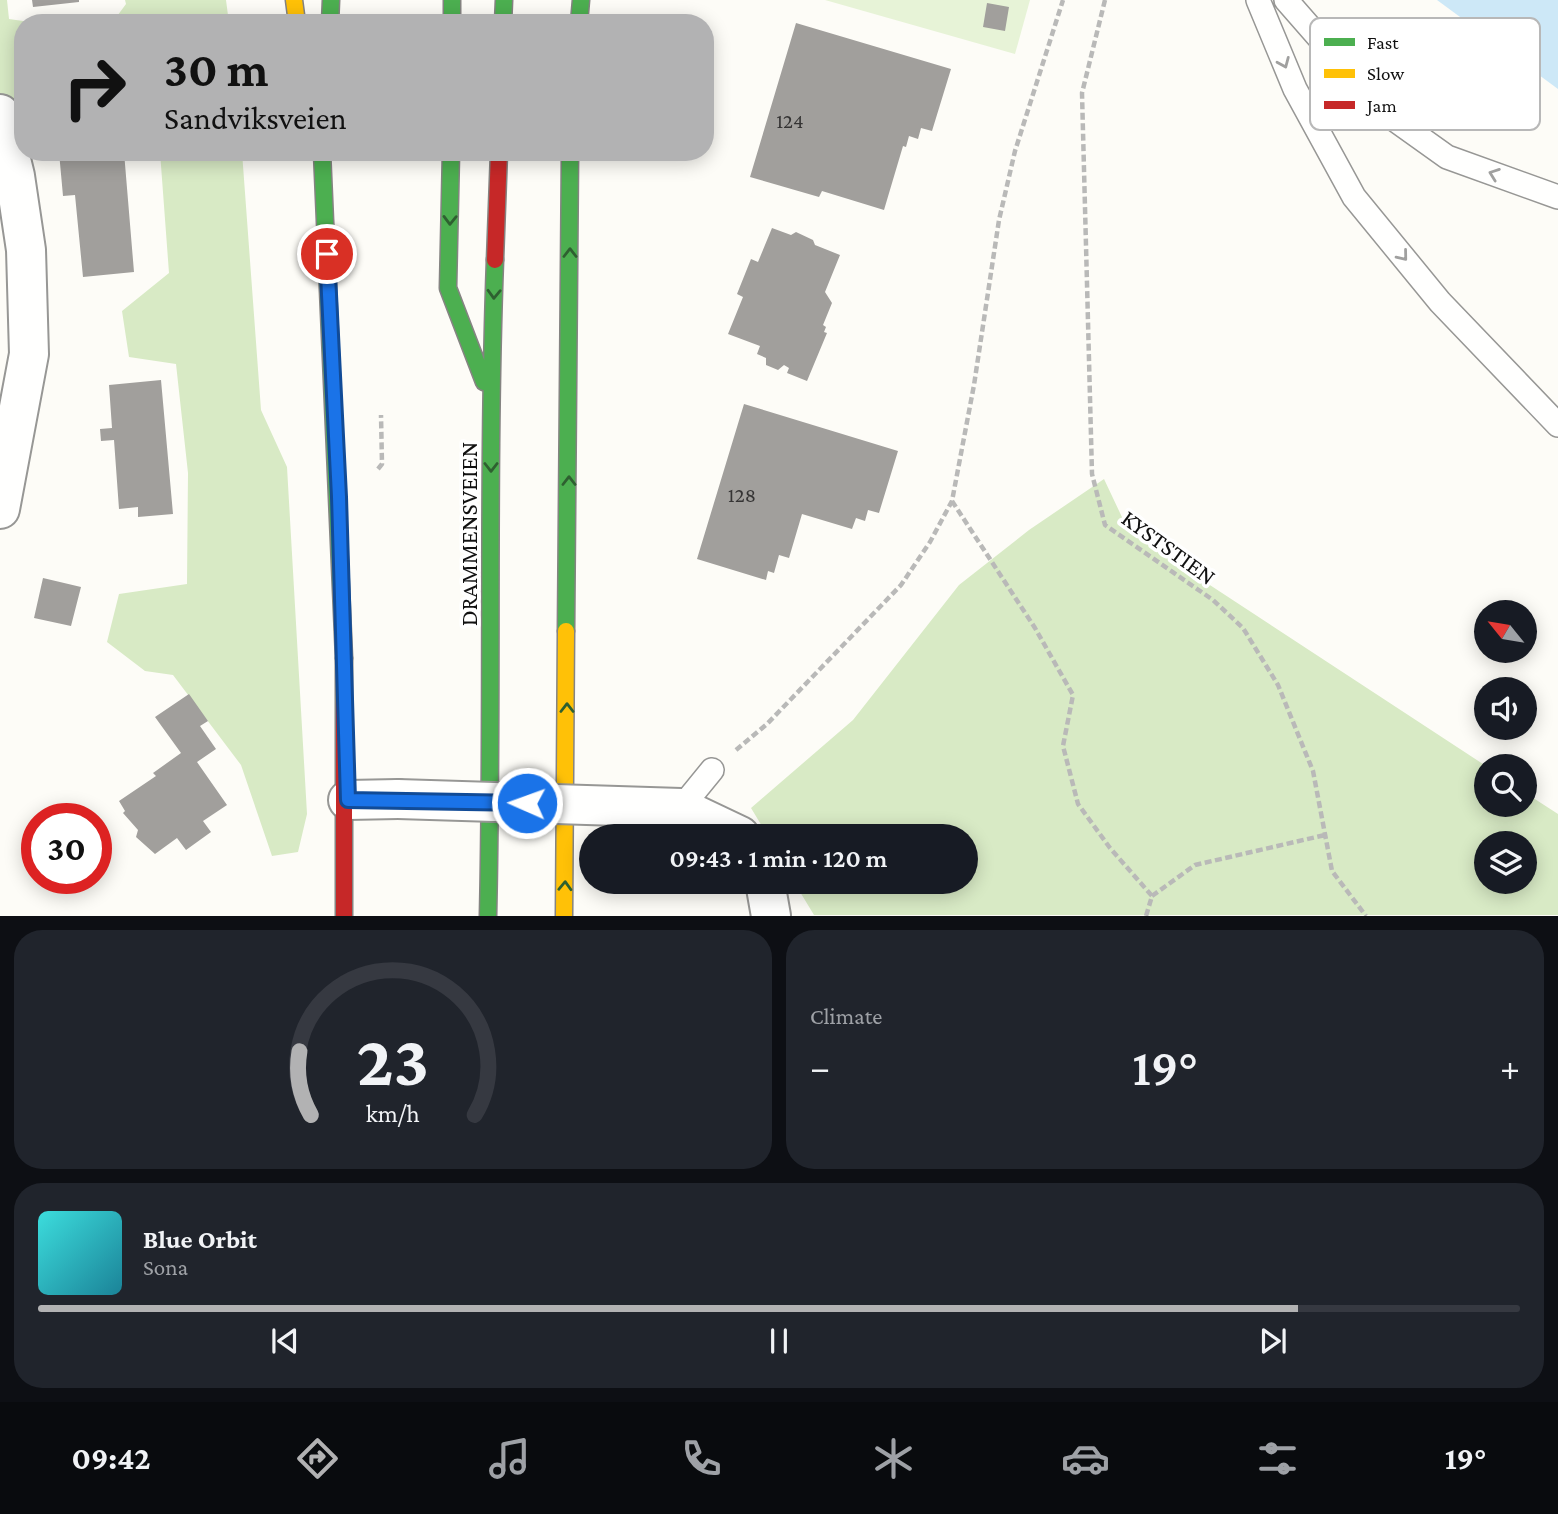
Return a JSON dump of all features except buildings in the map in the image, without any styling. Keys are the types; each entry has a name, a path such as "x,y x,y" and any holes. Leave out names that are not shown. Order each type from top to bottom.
{"main road":[{"path":"322,161 339,497 348,800 345,915"},
{"path":"451,161 448,288 491,399"},
{"name":"DRAMMENSVEIEN","path":"488,915 492,724 491,399 499,161"},
{"path":"564,915 570,161"}],"street":[{"path":"0,114 15,176 26,250 29,354 0,509"},
{"path":"348,800 398,799 681,808 715,824"},
{"path":"767,894 771,915"}],"lane":[{"path":"1258,0 1295,89 1310,116"},
{"path":"1286,0 1310,29"},
{"path":"1317,130 1354,197 1440,302 1558,425"},
{"path":"1409,130 1447,157 1558,197"},
{"path":"681,808 712,770"}],"path":[{"path":"712,770 767,724 901,585 930,542 952,501 974,386 999,220 1018,140 1063,0"},
{"name":"KYSTSTIEN","path":"1105,0 1082,93 1092,474 1105,526 1213,600 1243,628 1278,685 1308,759 1332,871 1366,915"},
{"path":"381,415 382,464"},
{"path":"952,501 1035,628 1073,695 1063,746 1078,804 1110,848 1152,896"},
{"path":"1146,915 1152,896 1195,865 1325,835"}],"green space":[{"path":"0,0 7,0 9,19 14,20 14,149 0,156"},
{"path":"125,0 226,0 228,14 119,14 126,4"},
{"path":"825,0 1030,0 1015,54"},
{"path":"161,161 243,161 261,410 287,467 307,814 298,852 272,856 241,765 173,675 145,671 107,642 119,594 187,584 188,473 176,364 129,357 122,311 169,273"},
{"path":"1104,479 1129,532 1474,758 1474,817 1537,817 1537,800 1558,814 1558,915 814,915 801,894 978,894 978,824 761,824 751,808 853,720 959,585 1029,530"}],"water":[{"path":"1437,0 1558,0 1558,89 1540,76 1540,18 1461,18"}],"traffic: fast":[{"path":"330,14 331,0"},
{"path":"452,0 452,14"},
{"path":"503,14 504,0"},
{"path":"580,14 581,0"},
{"path":"322,161 344,658"},
{"path":"451,161 448,288 484,382"},
{"path":"566,631 570,161"},
{"path":"488,916 491,424 495,260"}],"traffic: slow":[{"path":"294,0 296,14"},
{"path":"564,916 566,631"}],"traffic: jam":[{"path":"495,260 499,161"},
{"path":"344,658 344,916"}],"route":[{"path":"327,254 339,497 348,800 527,803"}]}
